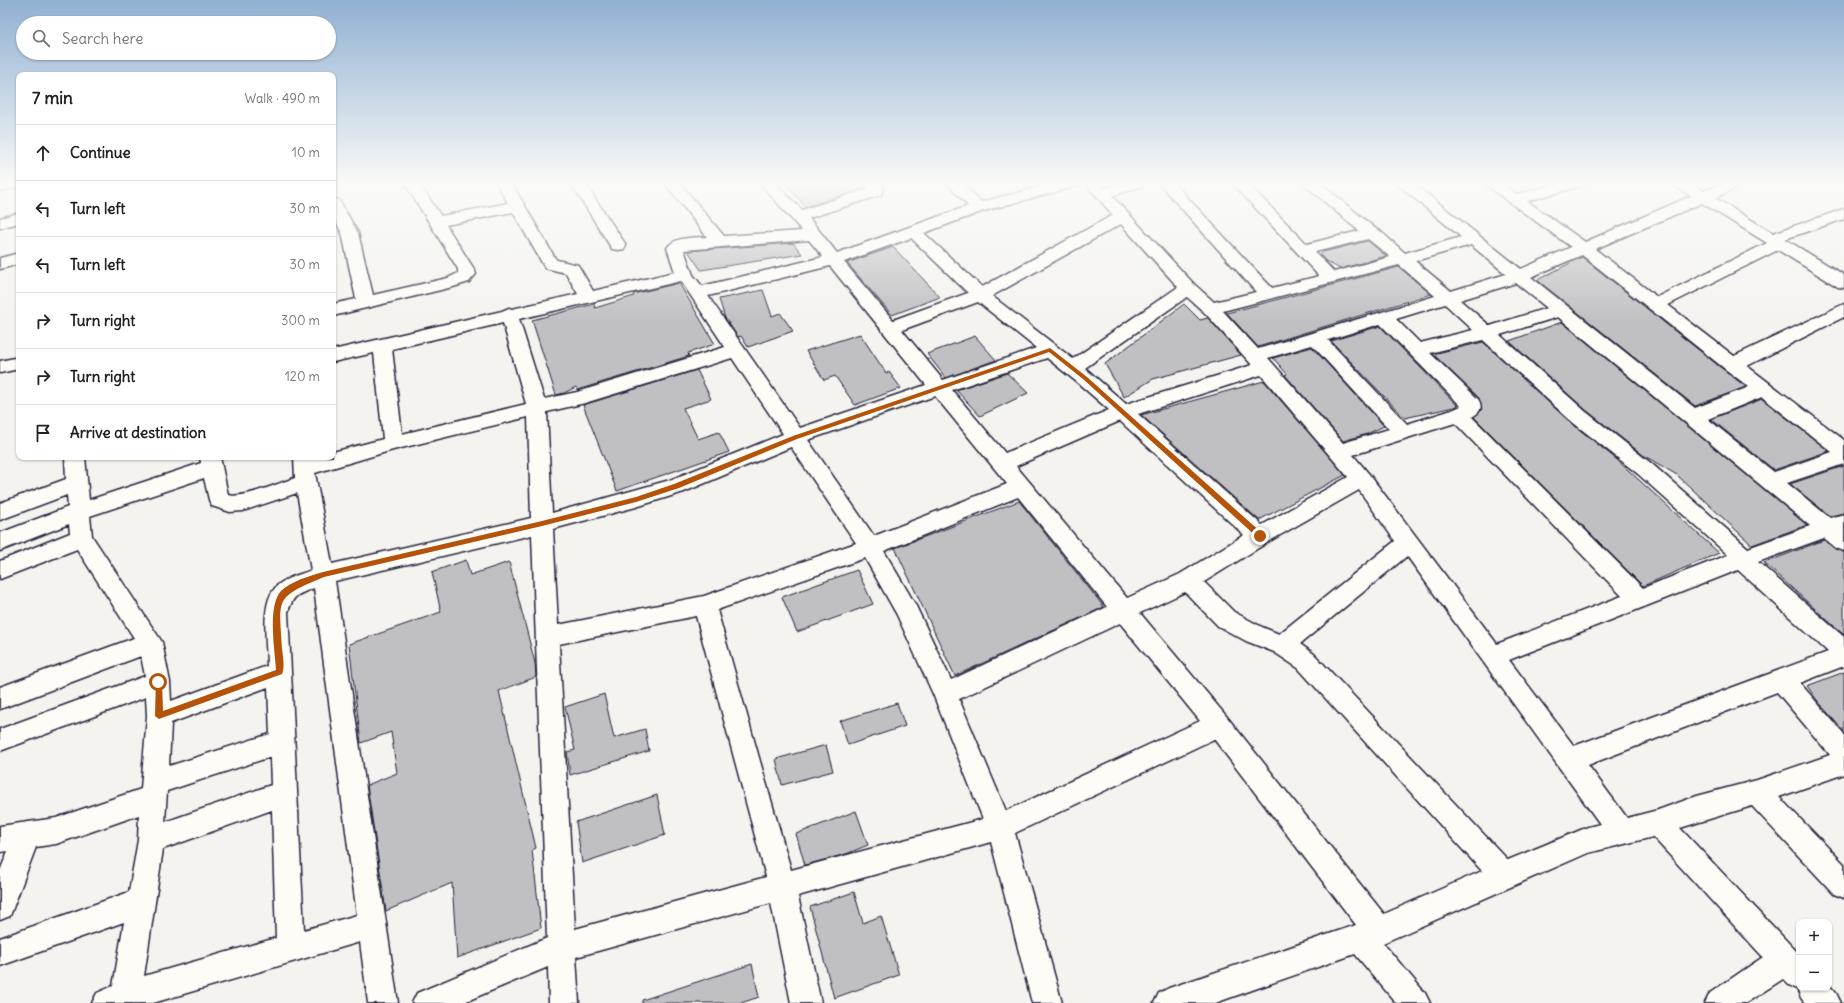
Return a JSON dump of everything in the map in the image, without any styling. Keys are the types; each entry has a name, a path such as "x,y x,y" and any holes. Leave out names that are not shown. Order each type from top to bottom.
{"street":[{"path":"348,229 350,233 366,303"},
{"path":"336,309 453,282 463,278 467,274 466,269 440,229"},
{"path":"531,229 551,264 572,269 588,296"},
{"path":"607,229 618,245"},
{"path":"710,229 721,242"},
{"path":"808,229 1218,725 1370,935 1415,1003"},
{"path":"336,355 588,296 691,284 833,260 923,229"},
{"path":"890,328 980,295 1101,229"},
{"path":"1133,229 1260,362 1362,479 1620,831"},
{"path":"1208,229 1269,295"},
{"path":"1283,229 1330,279"},
{"path":"1367,229 1447,297 1578,416 1645,469 1844,652"},
{"path":"1461,229 1770,481 1835,525 1844,542"},
{"path":"1556,229 1843,450 1770,481"},
{"path":"1002,463 1123,412 1260,362 1316,338 1519,276 1627,229"},
{"path":"1757,229 1844,283"},
{"path":"1655,305 1776,240 1805,229"},
{"path":"914,232 980,295 1072,368 1260,536"},
{"path":"1303,250 1372,233"},
{"path":"813,235 677,246 675,248 691,284 870,547 907,611 945,694 1000,827 1047,1003"},
{"path":"1211,309 1402,260 1474,239"},
{"path":"0,264 16,259"},
{"path":"1072,368 1188,288"},
{"path":"1416,350 1486,333 1561,310"},
{"path":"1732,365 1844,310"},
{"path":"509,314 537,408 560,947 564,1003"},
{"path":"1338,452 1460,415 1471,408 1471,404 1383,317"},
{"path":"1316,338 1403,432"},
{"path":"382,345 393,443"},
{"path":"336,460 393,443 578,398 736,350"},
{"path":"291,948 277,612 280,599 283,594 291,588 323,575 542,524 636,499 677,486 795,437 1050,350"},
{"path":"0,367 16,364"},
{"path":"1693,417 1763,389"},
{"path":"1460,415 1640,599"},
{"path":"75,460 82,538 150,642 158,682 159,716 151,840 141,902 119,1000 371,925"},
{"path":"0,542 211,462 219,500 230,504 243,503 305,469 335,460"},
{"path":"305,469 323,575 383,1003"},
{"path":"945,694 1188,580 1260,536 1362,479"},
{"path":"0,512 77,483"},
{"path":"547,636 704,606 870,547 1022,487"},
{"path":"1492,656 1835,525"},
{"path":"0,570 82,538"},
{"path":"1282,645 1409,542"},
{"path":"1188,580 1226,619 1254,634 1282,645 1306,661 1506,876"},
{"path":"704,606 782,887 806,1003"},
{"path":"0,698 150,642"},
{"path":"1568,760 1844,656"},
{"path":"159,716 280,672"},
{"path":"1782,680 1844,753"},
{"path":"0,740 158,682"},
{"path":"426,1003 560,947 1000,827 1218,725"},
{"path":"0,839 56,831 154,791 282,742"},
{"path":"1169,1003 1205,998 1370,935 1506,876 1543,858 1588,840 1658,823 1697,809 1757,792 1844,762"},
{"path":"1757,792 1844,884"},
{"path":"151,840 284,793"},
{"path":"1658,823 1792,967 1720,1003"},
{"path":"0,906 27,836"},
{"path":"0,952 141,902"},
{"path":"1814,991 1826,1003"}],"building":[{"path":"1368,241 1386,256 1340,269 1327,262 1320,255 1323,252"},
{"path":"793,243 802,254 701,270 688,251"},
{"path":"893,247 940,297 892,315 847,263"},
{"path":"1582,257 1746,387 1695,406 1537,280"},
{"path":"1399,267 1431,294 1258,347 1227,313"},
{"path":"679,283 715,344 688,353 689,356 577,390 576,387 556,395 532,320 594,304 595,308 634,296 633,294"},
{"path":"763,290 772,316 780,313 793,331 748,347 741,336 738,337 725,318 719,299"},
{"path":"1184,304 1200,320 1208,318 1241,355 1153,379 1124,397 1105,364"},
{"path":"1562,322 1807,525 1752,545 1677,475 1643,455 1586,410 1509,341"},
{"path":"1380,326 1458,406 1405,418 1331,341"},
{"path":"860,334 886,373 889,372 901,388 855,405 835,376 824,380 806,351"},
{"path":"975,336 996,360 946,378 927,354"},
{"path":"1483,342 1570,422 1616,459 1719,553 1643,586 1474,417 1482,409 1479,398 1433,354"},
{"path":"1312,347 1384,426 1367,434 1343,441 1285,375 1287,374 1273,358"},
{"path":"697,370 711,399 683,408 698,439 719,432 729,452 617,491 583,405"},
{"path":"1007,373 1028,393 980,416 956,390"},
{"path":"1264,381 1345,475 1259,520 1141,415"},
{"path":"1762,399 1829,451 1774,470 1711,419"},
{"path":"1844,466 1844,513 1830,516 1790,484"},
{"path":"1019,501 1104,607 955,676 895,548"},
{"path":"1824,540 1835,549 1844,552 1844,635 1764,563"},
{"path":"466,560 470,575 509,562 535,663 536,677 499,691 536,848 532,850 541,928 457,958 452,883 386,911 367,785 397,773 391,732 361,743 349,644 441,612 432,572"},
{"path":"857,570 873,604 797,632 782,597"},
{"path":"1844,672 1844,732 1807,686"},
{"path":"604,694 614,738 645,729 649,751 570,775 567,752 575,750 565,707"},
{"path":"897,703 905,726 848,745 840,721"},
{"path":"826,745 833,771 782,785 776,759"},
{"path":"657,795 665,835 582,863 576,822"},
{"path":"856,811 868,845 846,854 805,865 796,834"},
{"path":"854,892 863,923 881,916 899,975 834,998 810,907"},
{"path":"752,964 759,997 741,1003 642,1003 642,1000"}],"route":[{"path":"158,682 159,716 280,672 277,612 280,599 283,594 291,588 323,575 542,524 636,499 677,486 795,437 1050,350 1085,378 1260,536"}]}
